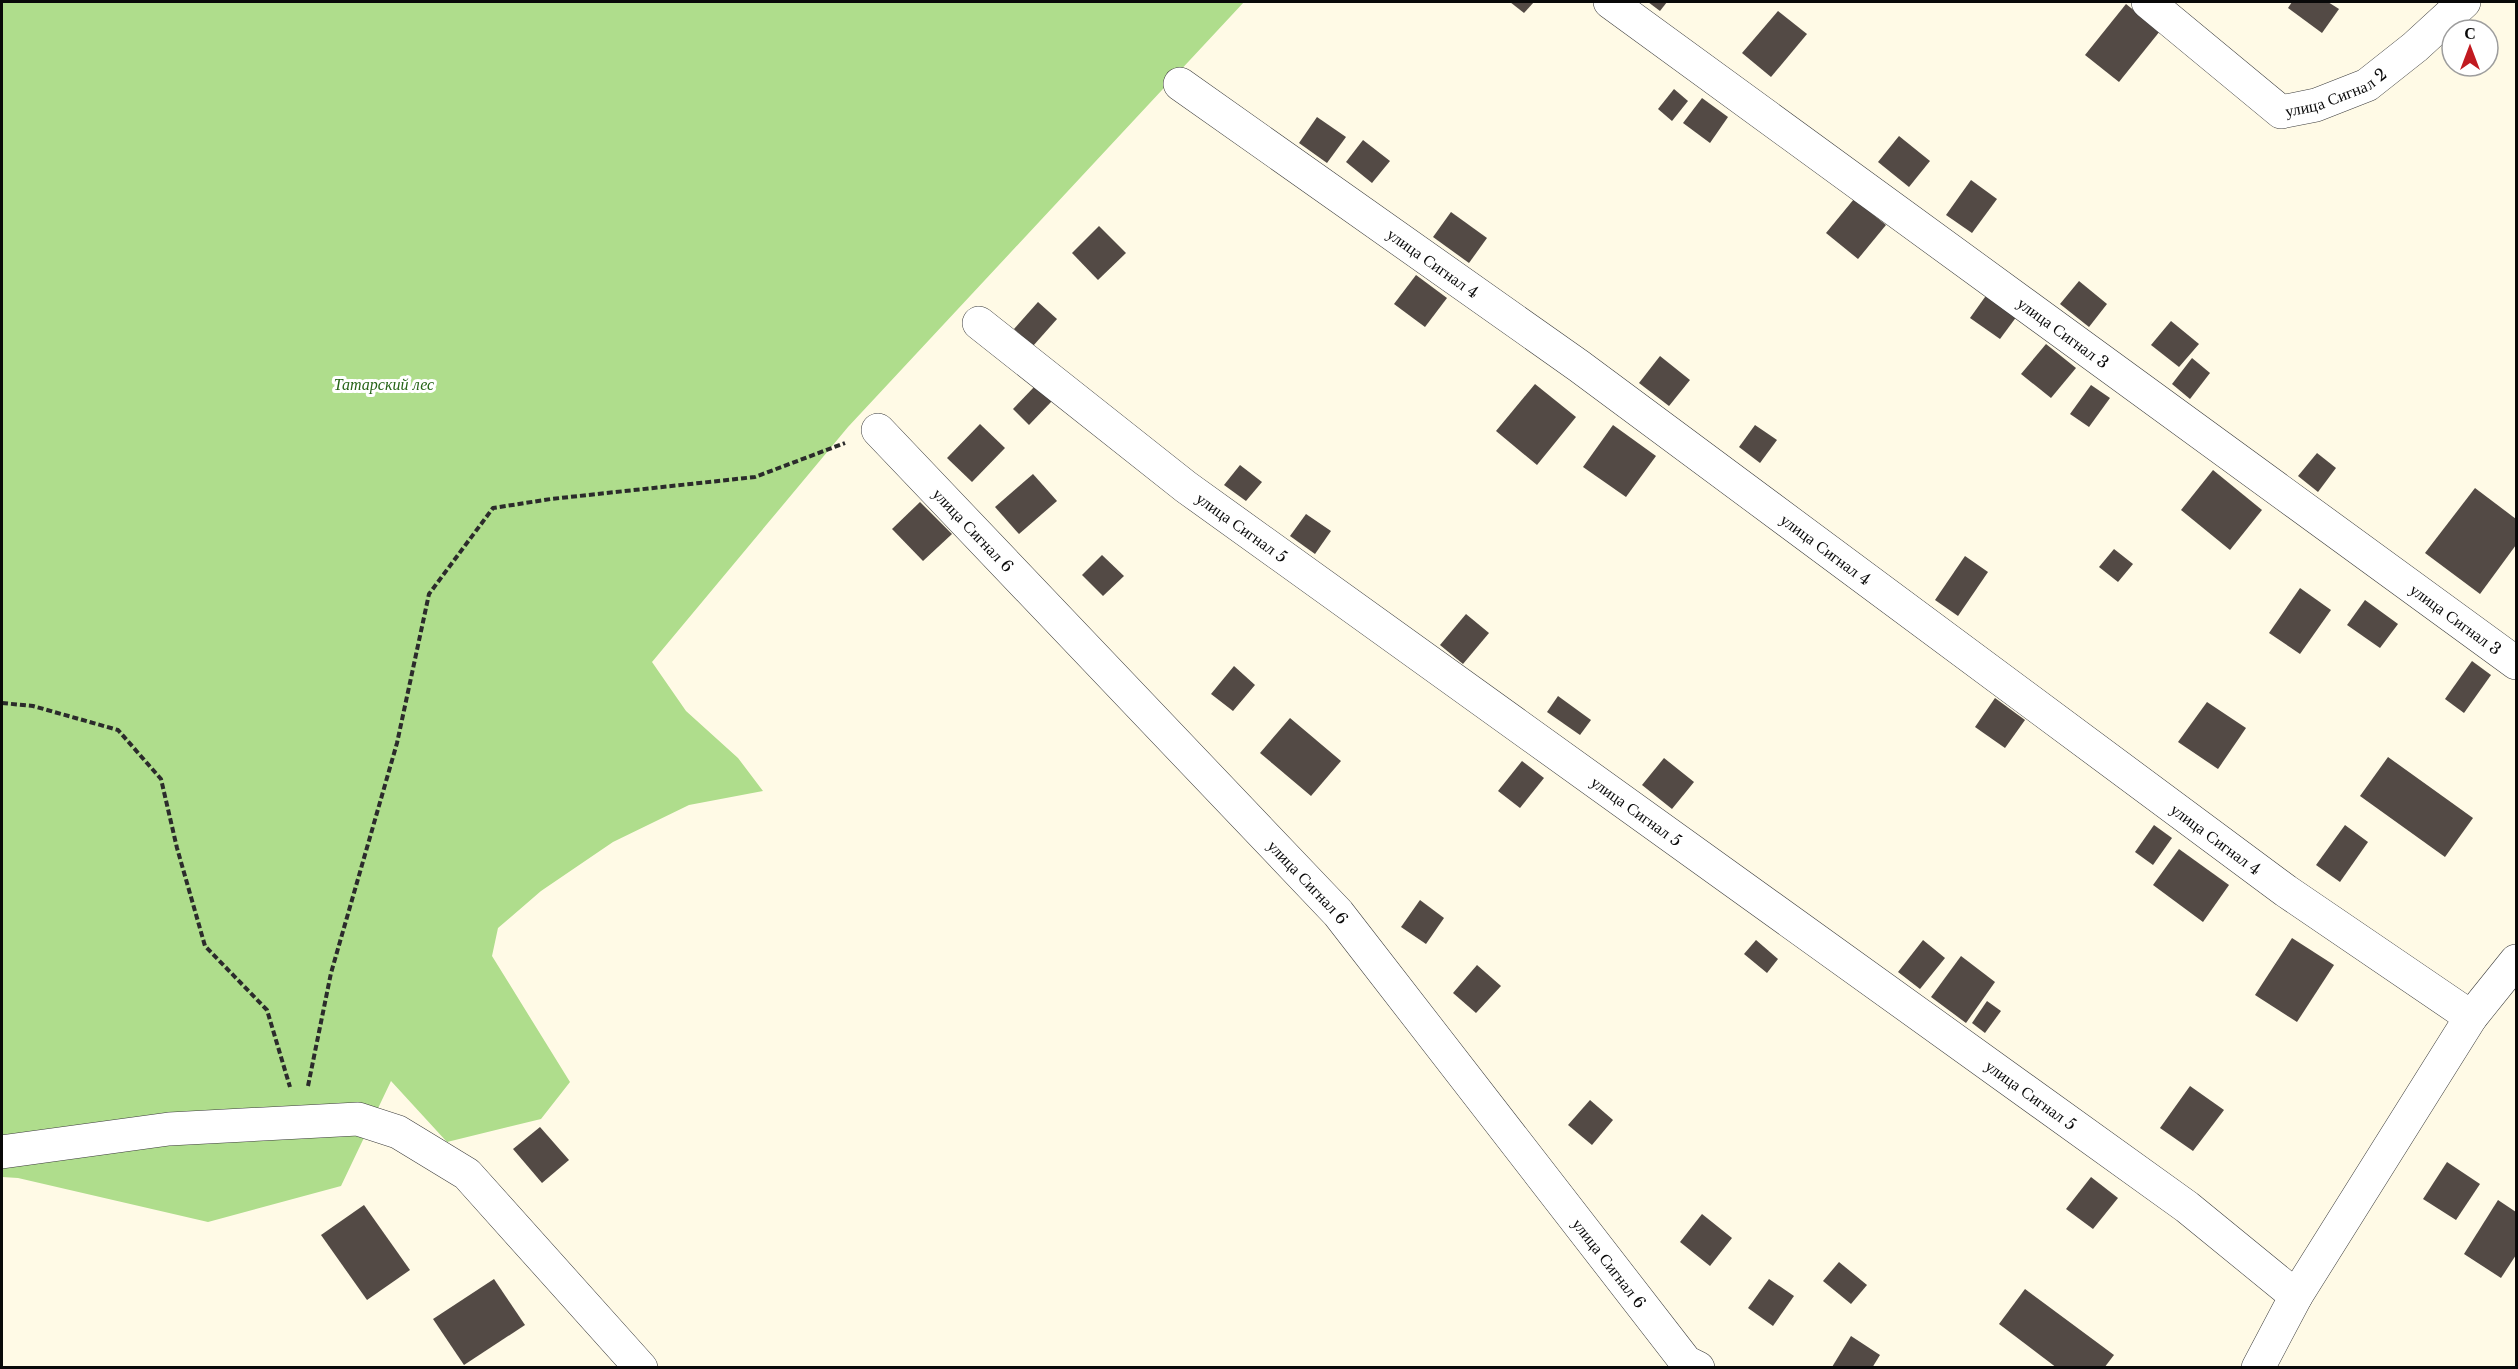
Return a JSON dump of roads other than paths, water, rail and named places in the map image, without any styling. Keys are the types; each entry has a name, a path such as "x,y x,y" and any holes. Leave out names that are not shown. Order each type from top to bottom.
{"street":[{"name":"улица Сигнал 3","path":"1611,2 2517,663"},
{"name":"улица Сигнал 2","path":"2148,2 2281,112 2316,105 2367,85 2415,47 2464,2"},
{"name":"улица Сигнал 4","path":"1180,84 1579,366 2286,891 2471,1017"},
{"name":"улица Сигнал 5","path":"979,323 1186,487 2187,1207 2296,1296"},
{"name":"улица Сигнал 6","path":"878,430 1338,914 1686,1362 1698,1368"},
{"path":"2258,1368 2296,1296 2471,1017 2517,961"},
{"path":"2,1152 169,1129 358,1119 398,1132 467,1174 641,1368"}],"park label":[{"name":"Татарский лес","path":"384,384"}]}
